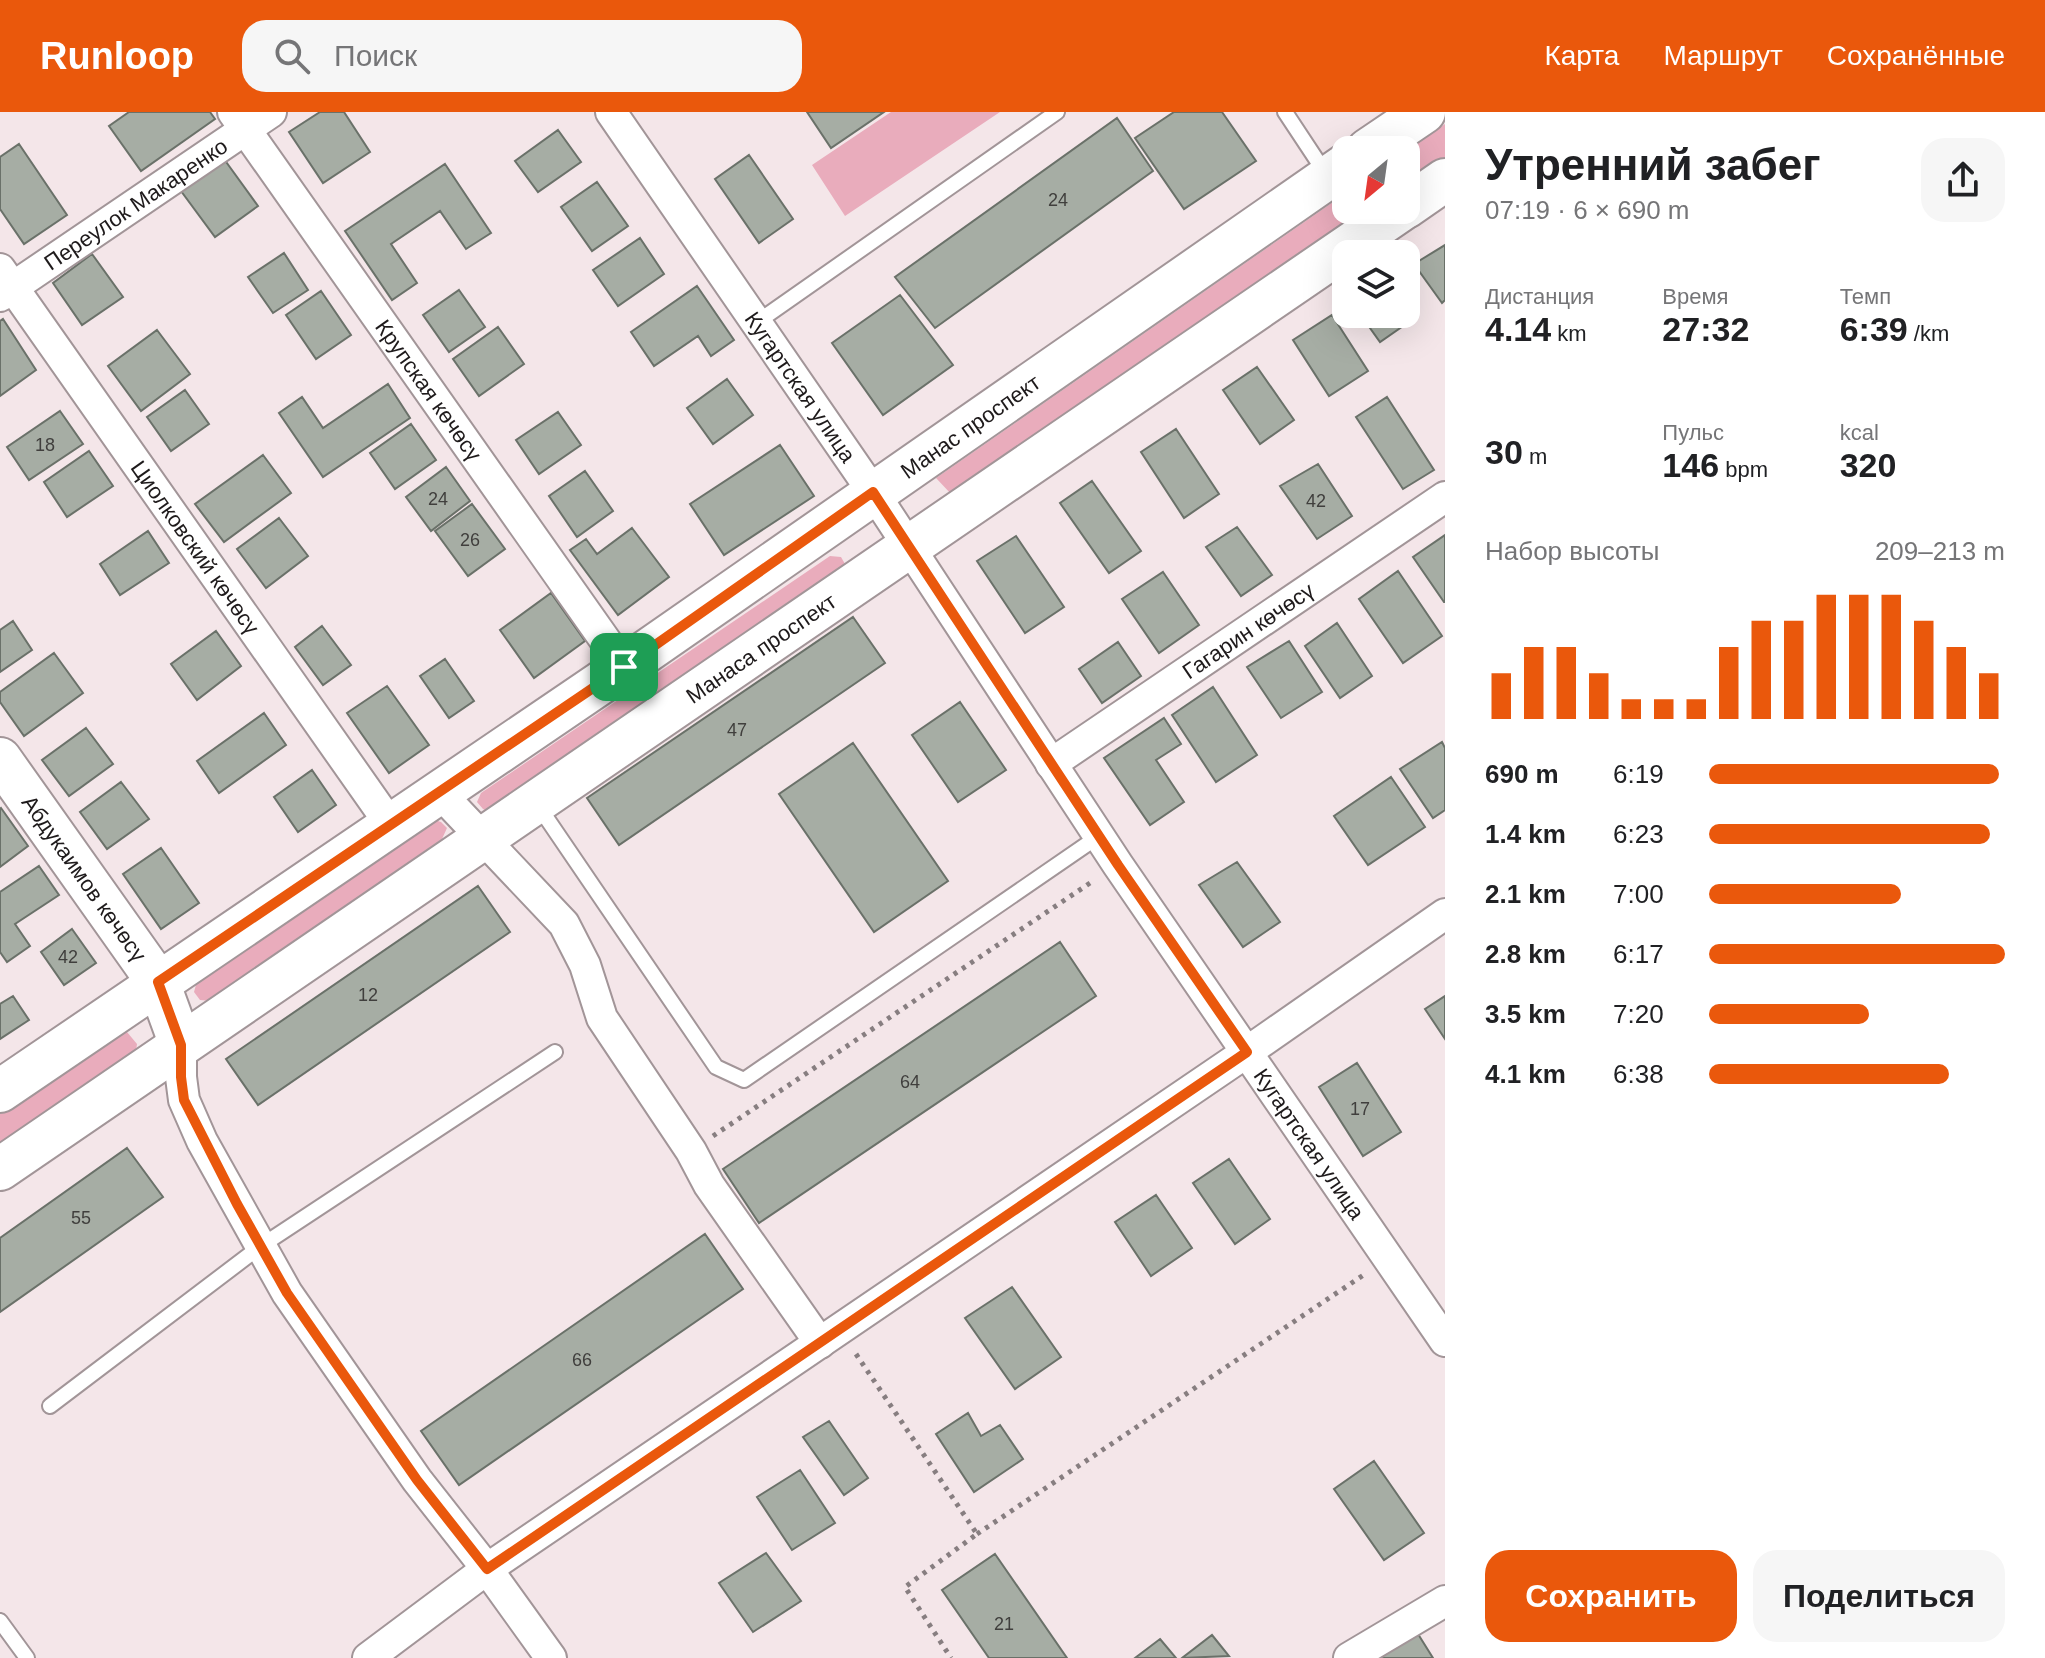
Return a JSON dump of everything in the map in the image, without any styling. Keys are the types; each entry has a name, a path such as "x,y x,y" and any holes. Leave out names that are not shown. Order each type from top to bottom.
{"main road":[{"path":"1389,136 1424,112"},
{"name":"Манас проспект","path":"0,1091 624,667 1332,175"},
{"name":"Манаса проспект","path":"1420,197 1445,180"},
{"name":"Манаса проспект","path":"0,1169 1381,224"},
{"name":"Абдукаимов көчөсү","path":"0,759 158,982 181,1045"}],"street":[{"name":"Переулок Макаренко","path":"4,284 239,121 271,112"},
{"name":"Кугартская улица","path":"611,112 873,492 1118,865 1445,1341"},
{"name":"Крупская көчөсү","path":"239,121 624,667"},
{"name":"Циолковский көчөсү","path":"4,284 390,824"},
{"name":"Гагарин көчөсү","path":"1051,764 1445,497"},
{"path":"439,792 564,924 585,965 602,1018 691,1151 709,1185 830,1336"},
{"path":"368,1658 487,1569 1445,914"},
{"path":"181,1045 184,1100 202,1141 287,1293 408,1468 551,1658"},
{"path":"1349,1658 1445,1601"}],"lane":[{"path":"756,323 1057,112"},
{"path":"1285,112 1332,166"},
{"path":"536,803 716,1067 744,1080 1099,836"},
{"path":"50,1406 261,1246 555,1052"},
{"path":"0,1621 27,1658"}],"path":[{"path":"691,1151 1118,865"},
{"path":"951,1658 905,1587 977,1534 1387,1259"},
{"path":"830,1336 977,1534"}],"shaded area":[{"path":"891,112 1000,112 845,216 812,165"},
{"path":"1445,124 1445,157 1420,174 1420,141"},
{"path":"1332,203 1332,224 1348,224 952,495 936,478"},
{"path":"830,556 841,557 845,573 493,814 477,802 481,793"},
{"path":"432,819 447,828 442,839 211,1001 200,1000 194,992 197,981"},
{"path":"127,1032 137,1044 136,1051 0,1144 0,1114 117,1033"}],"building":[{"path":"129,112 210,112 215,119 141,171 109,126"},
{"path":"320,112 344,112 370,152 323,183 289,132"},
{"path":"807,112 884,112 831,148"},
{"path":"1174,112 1222,112 1256,161 1184,209 1135,138"},
{"path":"1117,118 1153,171 935,328 895,277"},
{"path":"558,130 581,162 538,192 515,161"},
{"path":"19,144 67,215 24,244 0,209 0,157"},
{"path":"749,155 793,219 759,243 715,179"},
{"path":"224,159 258,206 215,237 181,191"},
{"path":"445,164 491,233 466,249 440,211 391,244 417,283 392,300 345,231"},
{"path":"597,182 628,226 592,251 561,207"},
{"path":"640,238 664,274 618,306 593,270"},
{"path":"1445,245 1445,300 1442,303 1420,272 1420,260"},
{"path":"284,253 308,290 273,313 248,277"},
{"path":"92,254 123,297 82,325 53,283"},
{"path":"697,286 734,340 711,356 698,336 654,366 631,332"},
{"path":"459,290 485,327 449,352 423,315"},
{"path":"321,291 351,335 316,359 286,315"},
{"path":"900,295 953,365 883,415 832,343"},
{"path":"1332,315 1332,328 1340,328 1368,371 1329,396 1293,340"},
{"path":"3,319 36,370 0,396 0,321"},
{"path":"498,327 524,364 479,396 453,359"},
{"path":"1370,328 1400,328 1380,342"},
{"path":"157,330 190,374 141,411 108,366"},
{"path":"1257,367 1294,420 1260,444 1223,390"},
{"path":"727,379 753,415 713,444 687,408"},
{"path":"388,384 410,418 323,477 279,413 302,397 323,428"},
{"path":"185,390 209,424 171,451 147,417"},
{"path":"1387,397 1434,470 1403,489 1356,417"},
{"path":"60,411 83,444 29,480 7,447"},
{"path":"558,412 581,445 539,474 516,440"},
{"path":"411,424 436,460 395,489 370,453"},
{"path":"1176,429 1219,494 1184,518 1141,452"},
{"path":"780,445 814,496 724,555 690,504"},
{"path":"89,451 113,486 67,517 44,482"},
{"path":"263,455 291,493 224,542 195,504"},
{"path":"1318,464 1352,516 1317,539 1280,486"},
{"path":"446,467 470,501 431,531 406,497"},
{"path":"585,471 613,511 577,537 549,496"},
{"path":"1092,481 1141,551 1109,573 1060,503"},
{"path":"472,504 505,549 468,576 435,531"},
{"path":"279,518 308,556 266,588 237,549"},
{"path":"1237,527 1272,575 1241,596 1206,547"},
{"path":"632,528 669,577 618,615 570,550 586,539 597,554"},
{"path":"148,531 169,563 120,595 100,564"},
{"path":"1445,535 1445,602 1444,602 1413,557"},
{"path":"1016,536 1064,607 1025,633 977,561"},
{"path":"1398,571 1442,636 1403,663 1359,599"},
{"path":"1163,572 1199,625 1159,653 1122,599"},
{"path":"551,593 585,641 534,678 500,630"},
{"path":"853,617 885,663 619,845 587,798"},
{"path":"13,621 32,650 0,672 0,630"},
{"path":"1337,623 1372,676 1340,698 1305,646"},
{"path":"322,626 351,665 323,685 295,647"},
{"path":"216,631 241,666 197,700 171,664"},
{"path":"1289,641 1322,692 1281,718 1247,667"},
{"path":"1118,642 1141,676 1102,703 1079,669"},
{"path":"54,653 83,693 24,736 0,702 0,692"},
{"path":"445,659 474,701 449,718 420,676"},
{"path":"387,686 429,745 389,773 347,713"},
{"path":"1213,687 1257,755 1216,782 1172,715"},
{"path":"960,702 1006,770 958,802 912,735"},
{"path":"264,713 286,745 219,793 197,761"},
{"path":"1164,718 1181,744 1156,760 1184,802 1150,825 1104,758"},
{"path":"86,728 113,764 69,796 42,760"},
{"path":"1442,742 1445,748 1445,810 1433,818 1400,769"},
{"path":"853,743 948,881 874,932 779,794"},
{"path":"312,770 336,805 298,832 274,797"},
{"path":"1391,777 1425,827 1368,865 1334,816"},
{"path":"121,782 149,819 107,849 80,812"},
{"path":"0,809 28,846 0,867"},
{"path":"161,848 199,903 161,929 123,874"},
{"path":"1237,862 1280,922 1243,947 1199,885"},
{"path":"39,866 59,895 15,924 30,946 7,962 0,952 0,892"},
{"path":"478,886 510,932 258,1105 226,1059"},
{"path":"72,929 96,963 64,985 41,952"},
{"path":"1060,942 1096,996 759,1223 723,1169"},
{"path":"13,996 29,1020 0,1039 0,1004"},
{"path":"1445,996 1445,1039 1425,1009"},
{"path":"1357,1063 1401,1132 1363,1156 1319,1087"},
{"path":"127,1148 163,1197 0,1312 0,1238"},
{"path":"1229,1159 1270,1219 1235,1244 1193,1183"},
{"path":"1156,1195 1192,1248 1151,1276 1115,1222"},
{"path":"705,1234 743,1289 459,1485 421,1431"},
{"path":"1012,1287 1061,1357 1015,1389 965,1318"},
{"path":"968,1413 981,1436 1000,1425 1023,1459 974,1492 936,1434"},
{"path":"829,1421 868,1478 844,1495 803,1437"},
{"path":"1374,1461 1424,1533 1384,1560 1334,1489"},
{"path":"800,1470 835,1523 792,1550 757,1497"},
{"path":"766,1553 801,1601 753,1632 719,1583"},
{"path":"995,1554 1067,1658 989,1658 942,1590"},
{"path":"1418,1634 1433,1658 1379,1658"},
{"path":"1212,1635 1229,1656 1182,1658"},
{"path":"1160,1639 1176,1658 1135,1658"}],"route":[{"path":"873,492 1118,865 1247,1052 487,1569 417,1480 287,1293 237,1204 202,1141 184,1100 181,1045 158,982 624,667 873,492"}]}
